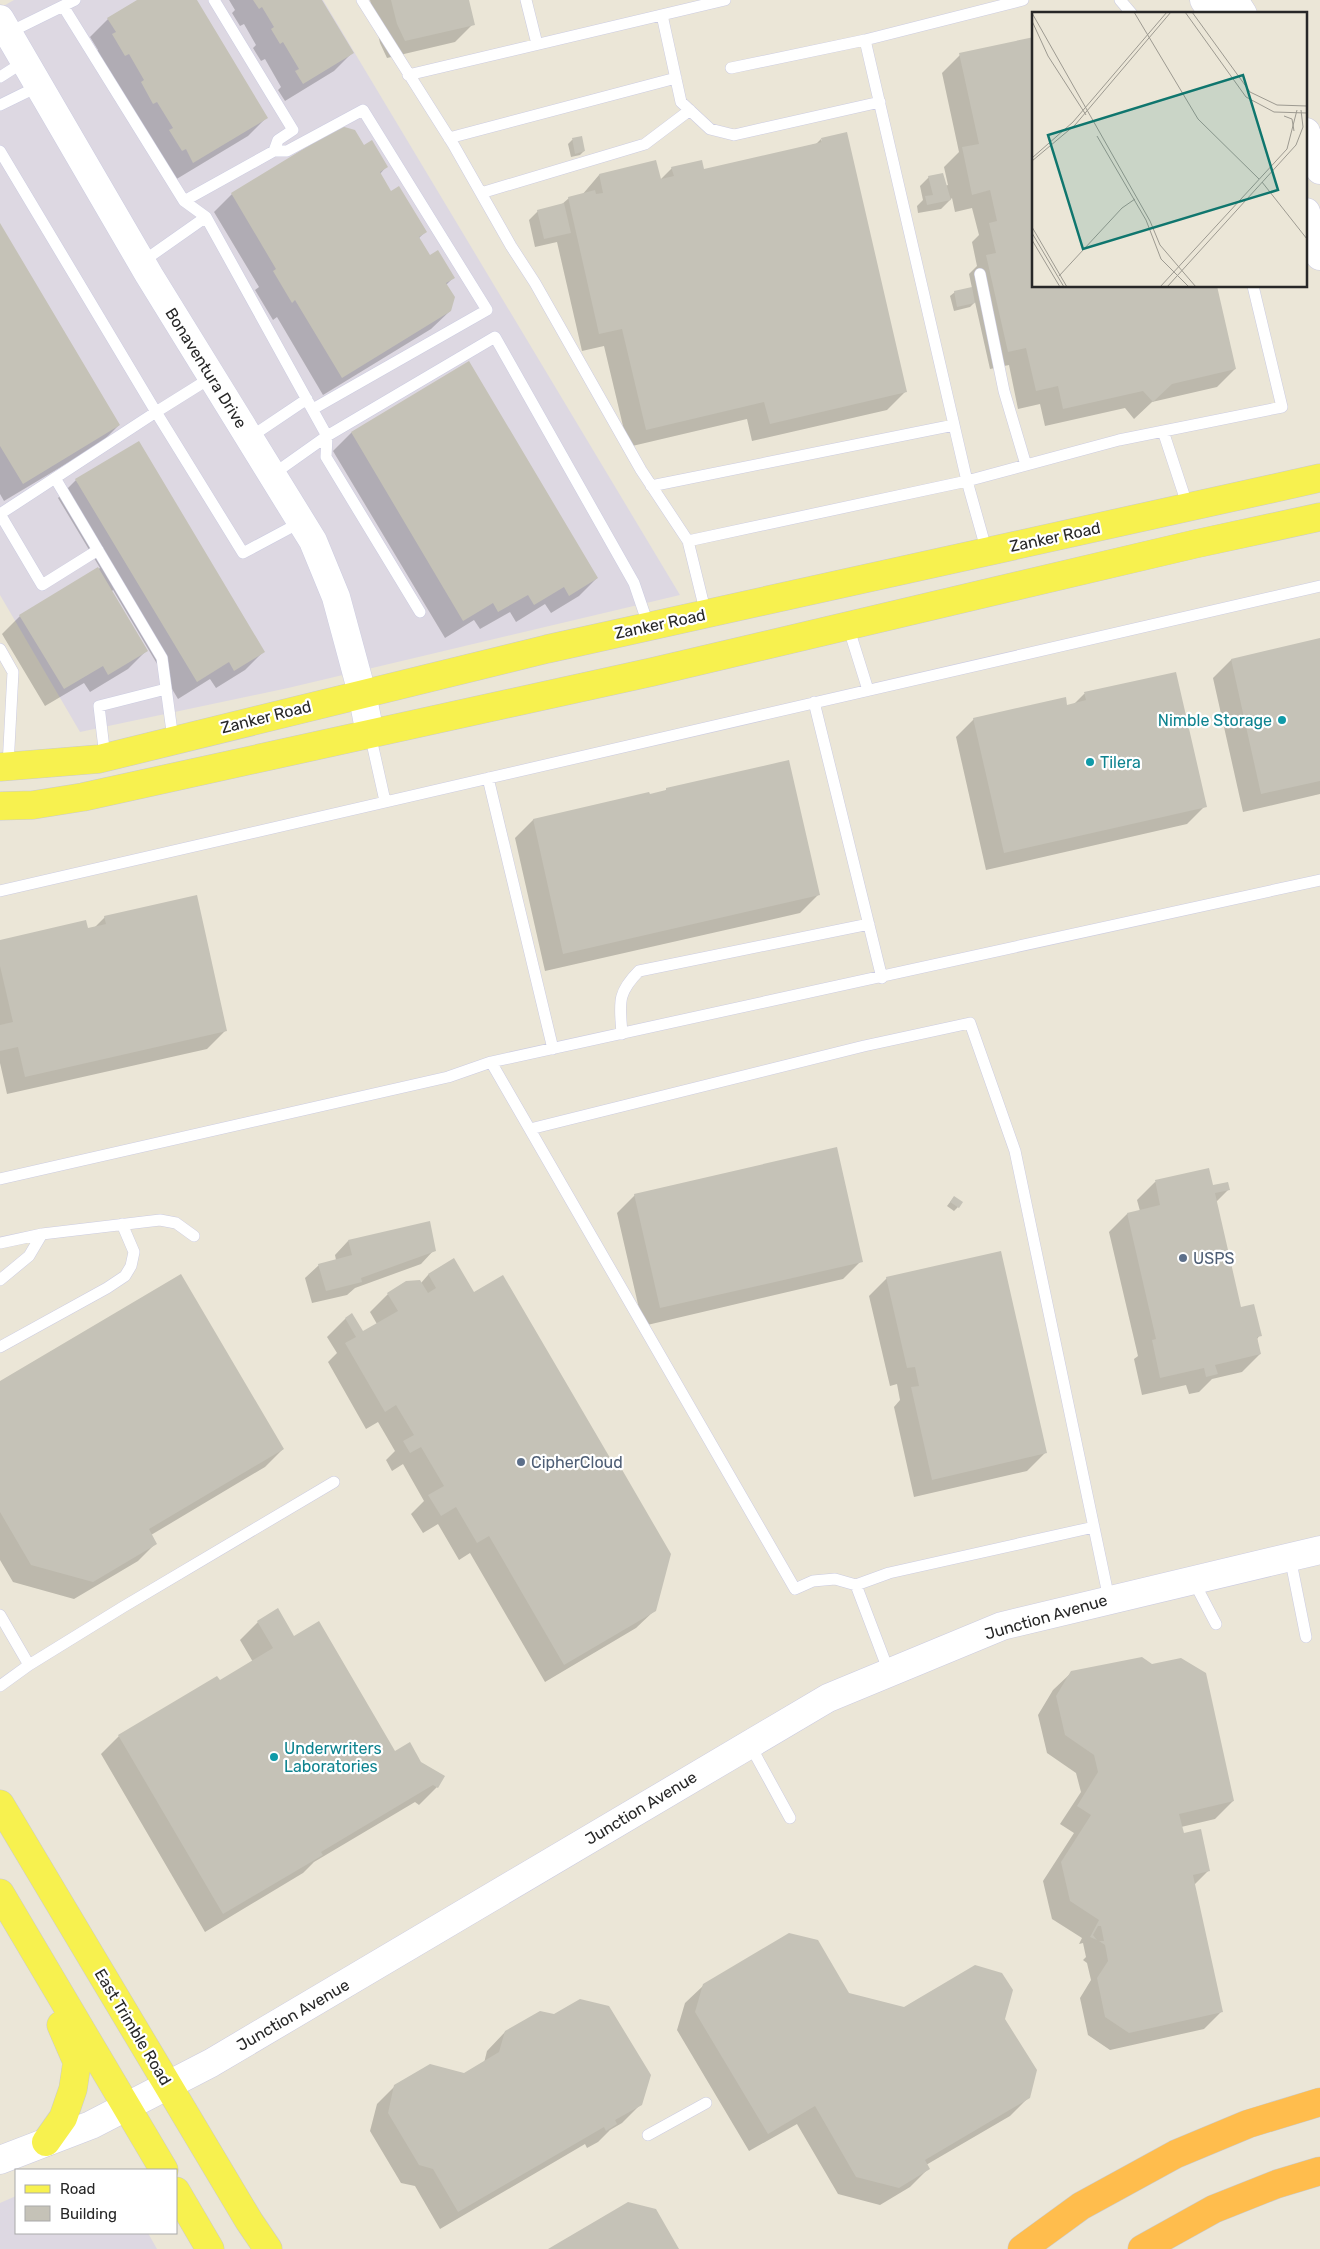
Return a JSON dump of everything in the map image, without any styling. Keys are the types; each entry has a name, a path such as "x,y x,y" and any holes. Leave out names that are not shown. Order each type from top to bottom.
{"highway":[{"path":"1022,2249 1081,2206 1176,2154 1248,2124 1320,2102"},
{"path":"1142,2249 1214,2209 1277,2184 1320,2171"}],"main road":[{"path":"1204,0 1212,12"},
{"path":"1234,0 1241,12"},
{"name":"Bonaventura Drive","path":"4,26 142,262 320,556 336,597 362,693 370,734"},
{"path":"1308,137 1320,170 1308,174"},
{"path":"1308,218 1320,256"},
{"name":"Zanker Road","path":"4,766 105,757 362,693 649,626 1320,478"},
{"path":"0,806 33,805 83,797 652,672 1195,544 1320,517"},
{"name":"Junction Avenue","path":"0,2160 91,2125 211,2063 828,1698 1002,1626 1320,1550"},
{"name":"East Trimble Road","path":"0,1804 268,2249"},
{"path":"2,1896 163,2169"},
{"path":"2,1896 77,2062 73,2090 63,2118 46,2142"},
{"path":"178,2194 210,2249"}],"lane":[{"path":"4,26 64,6 75,0"},
{"path":"214,0 292,130 278,140 274,151"},
{"path":"362,0 449,138 652,486 688,540 706,614"},
{"path":"526,0 536,44"},
{"path":"408,75 725,0"},
{"path":"731,68 866,40 1023,0"},
{"path":"1120,0 1130,12"},
{"path":"64,6 184,201 206,217 327,436 326,457 420,612"},
{"path":"662,15 681,102 710,129 734,135 880,102"},
{"path":"866,40 967,481 987,552"},
{"path":"0,77 25,61"},
{"path":"449,138 676,78"},
{"path":"0,105 39,86"},
{"path":"184,201 274,151 287,150 363,110 487,310 312,410"},
{"path":"481,193 645,144 690,110"},
{"path":"0,151 156,412 243,553 301,522"},
{"path":"142,262 206,217"},
{"path":"980,274 1004,391 1026,465"},
{"path":"688,540 967,481 1119,440 1282,407 1254,288"},
{"path":"272,475 327,436 495,337 634,583 649,626"},
{"path":"98,550 42,585 0,514 212,377"},
{"path":"249,438 307,399"},
{"path":"652,486 954,425"},
{"path":"1163,431 1188,507"},
{"path":"55,478 162,658 173,739"},
{"path":"0,891 1320,586"},
{"path":"848,626 868,690"},
{"path":"0,649 14,672 6,698 4,766"},
{"path":"105,757 99,706 166,689"},
{"path":"814,702 882,978"},
{"path":"370,734 385,801"},
{"path":"488,778 553,1049"},
{"path":"0,1179 448,1077 491,1062 882,978 1320,880"},
{"path":"622,1034 620,1002 624,986 639,971 869,924"},
{"path":"530,1129 864,1046 970,1023 1015,1151 1109,1599"},
{"path":"491,1062 795,1589 813,1581 835,1578 856,1585 894,1572 1094,1527"},
{"path":"0,1243 42,1234 160,1220 176,1223 194,1236"},
{"path":"0,1347 107,1288 124,1276 131,1266 134,1252 122,1224"},
{"path":"0,1280 30,1256 42,1234"},
{"path":"0,1686 29,1665 334,1482"},
{"path":"1290,1557 1306,1637"},
{"path":"1193,1580 1216,1624"},
{"path":"856,1585 890,1672"},
{"path":"0,1616 29,1665"},
{"path":"750,1744 790,1818"},
{"path":"648,2135 706,2103"}],"shaded area":[{"path":"14,0 323,0 680,595 288,688 80,732 0,595 0,8"},
{"path":"15,2196 15,2234 149,2234 157,2249 0,2249 0,2203"}],"building":[{"path":"137,0 197,0 268,118 193,163 186,149 182,151 169,130 173,128 157,102 153,104 141,82 144,80 129,54 125,56 112,34 116,32 107,18"},
{"path":"253,0 322,0 354,53 303,84 295,71 299,69 283,42 280,44 271,29 274,27 262,7 259,9"},
{"path":"391,0 469,0 475,25 405,41 397,24"},
{"path":"1032,37 1032,288 1217,288 1236,369 1172,384 1153,402 1143,391 1063,409 1058,386 1036,391 1026,348 1008,352 986,255 996,253 989,223 997,221 990,190 972,195 962,147 979,144 959,53"},
{"path":"341,126 355,130 364,145 372,140 388,167 380,172 391,191 399,186 427,232 419,237 430,255 438,250 455,278 446,283 455,297 451,311 342,378 295,300 292,303 273,271 276,269 231,193"},
{"path":"847,132 907,392 770,424 764,402 646,430 622,329 599,334 568,197 595,190 596,194 603,193 599,174 656,160 661,179 674,176 671,167 702,160 704,169 822,142 821,138"},
{"path":"582,136 585,151 575,154 572,138"},
{"path":"943,173 951,200 927,205 925,196 933,195 928,176"},
{"path":"564,203 571,233 544,239 537,210"},
{"path":"0,223 120,425 23,484 0,446"},
{"path":"972,287 975,303 957,307 954,291"},
{"path":"469,361 598,578 569,596 564,587 534,605 528,595 498,612 493,603 463,621 351,432"},
{"path":"139,441 265,652 234,671 229,662 197,682 75,479"},
{"path":"98,567 148,651 108,675 103,666 64,689 19,615"},
{"name":"Nimble Storage","path":"1320,638 1320,781 1261,794 1231,659"},
{"name":"Tilera","path":"1176,672 1207,807 1004,853 973,718 1066,697 1067,705 1086,700 1084,692"},
{"path":"789,760 820,895 563,954 533,819 649,792 650,794 666,790 666,788"},
{"path":"197,895 227,1031 25,1077 18,1047 0,1051 0,1025 13,1022 0,966 0,940 86,920 88,928 106,924 104,916"},
{"path":"837,1147 863,1262 660,1308 634,1194"},
{"name":"USPS","path":"1209,1168 1213,1185 1228,1182 1230,1190 1215,1193 1241,1307 1254,1304 1262,1336 1257,1337 1261,1354 1215,1365 1218,1374 1206,1377 1204,1368 1160,1378 1152,1340 1156,1339 1127,1213 1160,1205 1155,1180"},
{"path":"954,1196 963,1202 959,1208 950,1202"},
{"path":"430,1221 436,1251 361,1278 362,1282 326,1291 318,1264 352,1255 348,1240"},
{"path":"1001,1251 1047,1453 932,1480 911,1387 919,1386 915,1367 907,1368 886,1277"},
{"name":"CipherCloud","path":"454,1258 474,1292 503,1275 613,1463 617,1461 671,1554 656,1611 564,1665 489,1536 477,1543 456,1507 441,1516 428,1495 444,1486 421,1447 410,1453 403,1441 414,1435 396,1405 385,1412 345,1343 356,1337 345,1318 352,1313 363,1331 398,1311 387,1293 406,1281 420,1280 428,1293 436,1288 428,1274"},
{"path":"181,1274 284,1449 149,1529 157,1544 93,1582 31,1565 0,1512 0,1381"},
{"name":"Underwriters Laboratories","path":"278,1608 294,1636 319,1621 395,1751 410,1742 421,1762 445,1776 438,1788 433,1785 321,1852 323,1855 223,1914 118,1735 217,1676 220,1680 273,1648 257,1621"},
{"path":"1142,1657 1152,1664 1181,1658 1206,1673 1234,1801 1179,1814 1184,1833 1201,1829 1210,1871 1193,1875 1223,2012 1129,2033 1105,2017 1097,1978 1108,1961 1105,1945 1099,1941 1104,1941 1101,1926 1098,1926 1093,1935 1097,1940 1090,1937 1099,1920 1070,1901 1061,1862 1091,1815 1077,1806 1098,1772 1094,1755 1065,1735 1056,1696 1071,1671"},
{"path":"789,1933 818,1940 849,1993 904,2007 975,1965 1002,1973 1013,1990 1005,2019 1037,2070 1030,2098 925,2160 930,2169 899,2188 856,2177 815,2106 768,2134 695,2012 703,1984"},
{"path":"580,1999 609,2006 651,2075 642,2105 615,2120 617,2124 606,2131 604,2127 458,2212 433,2169 419,2165 388,2113 394,2085 430,2064 464,2073 499,2052 505,2031 540,2011 554,2014"},
{"path":"628,2202 656,2209 679,2249 548,2249"}],"place":[{"name":"Nimble Storage","path":"1282,720"},
{"name":"Tilera","path":"1090,762"},
{"name":"USPS","path":"1183,1258"},
{"name":"CipherCloud","path":"521,1462"},
{"name":"Underwriters Laboratories","path":"274,1757"}]}
